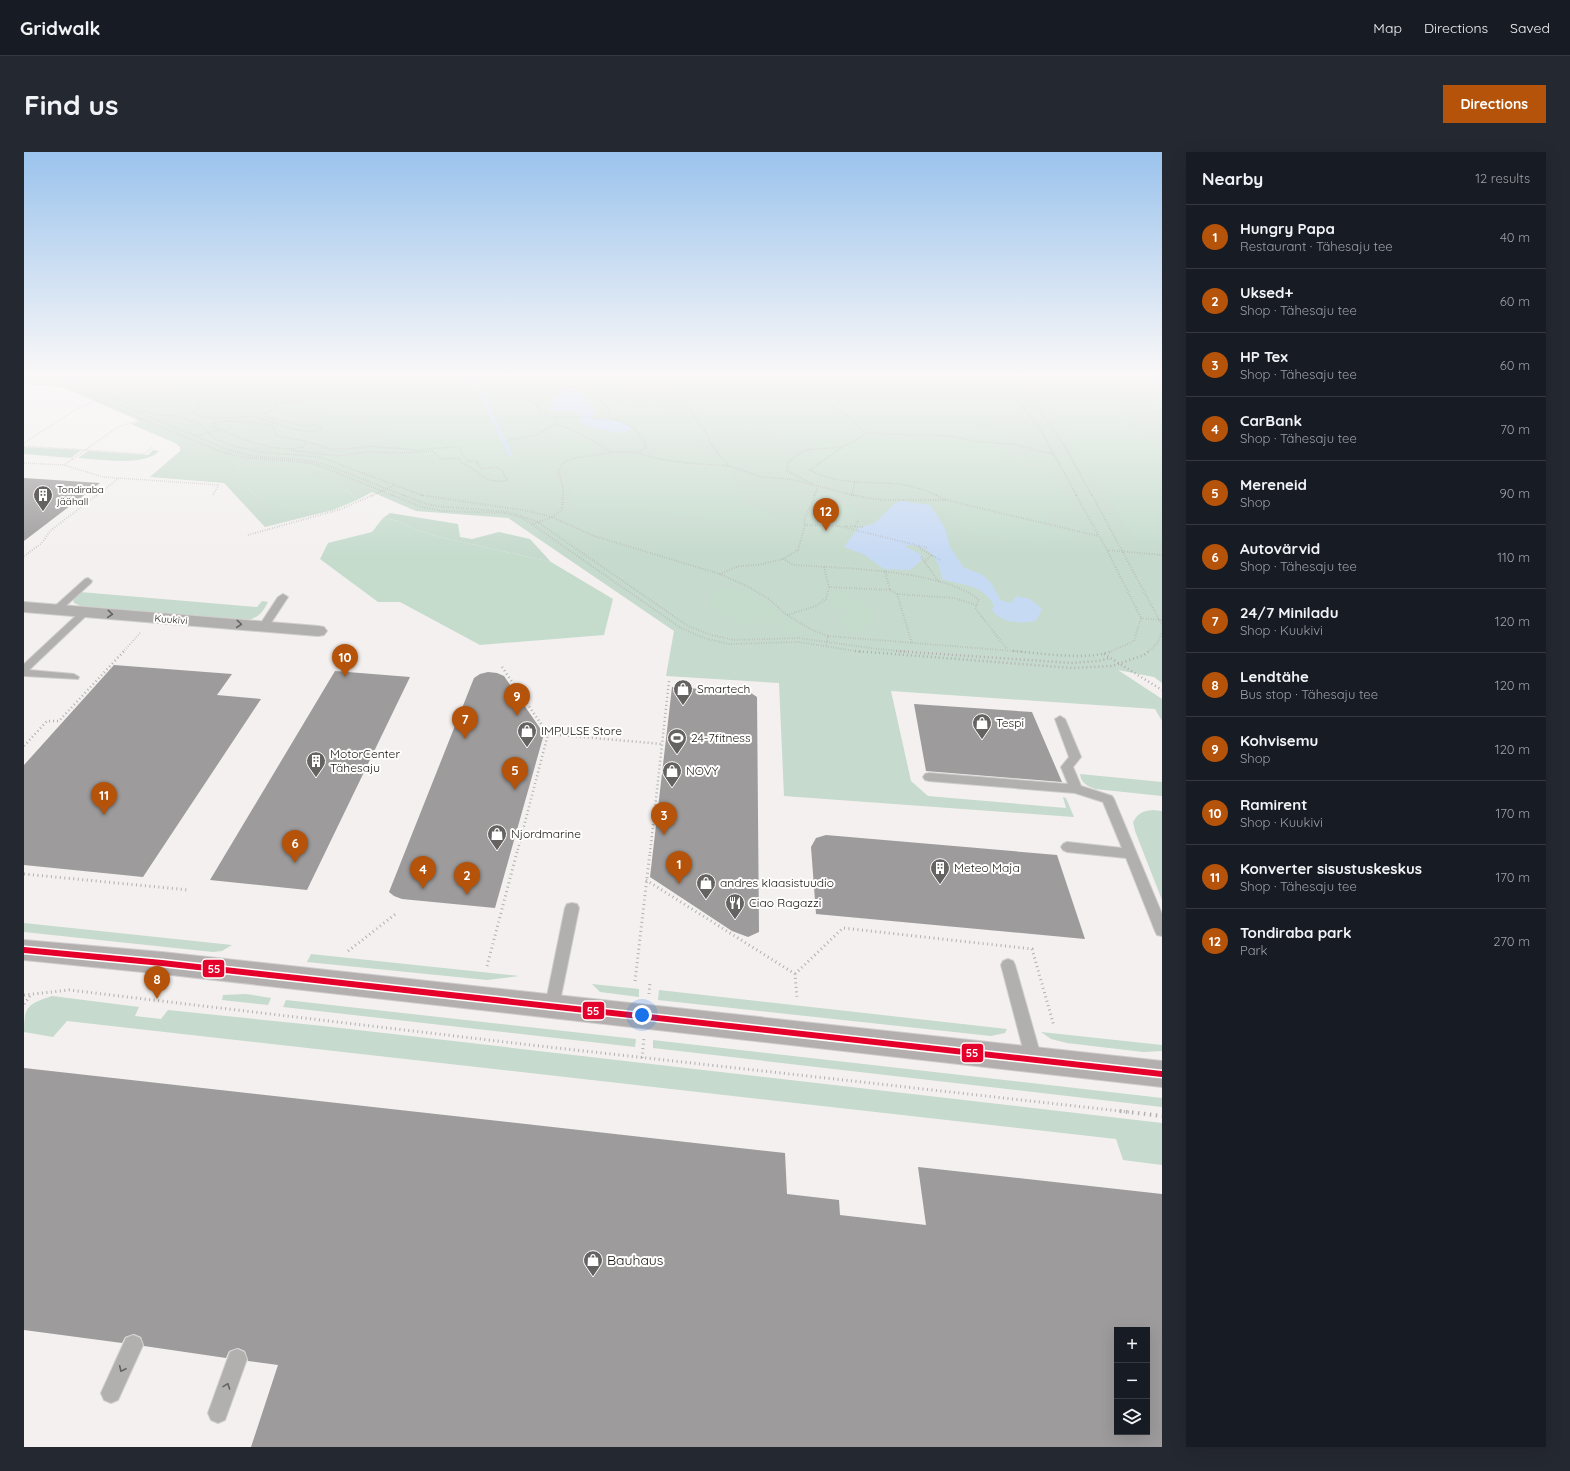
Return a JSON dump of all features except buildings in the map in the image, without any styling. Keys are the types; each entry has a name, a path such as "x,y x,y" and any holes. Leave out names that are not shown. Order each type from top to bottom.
{"street":[{"name":"Kuukivi","path":"24,606 318,631"},
{"path":"25,951 162,963 1162,1074"}],"lane":[{"path":"57,609 88,581"},
{"path":"264,626 284,597"},
{"path":"24,672 85,612"},
{"path":"24,672 74,677"},
{"path":"1060,719 1074,757 1067,767 1076,789"},
{"path":"929,777 1076,789 1108,799 1162,931"},
{"path":"1067,847 1130,854"},
{"path":"552,1006 572,908"},
{"path":"1008,965 1034,1060"},
{"path":"111,1393 133,1345"},
{"path":"218,1413 237,1359"}],"path":[{"path":"24,443 36,435"},
{"path":"64,465 106,435"},
{"path":"182,435 222,452 241,457 301,462 318,465 422,507 442,511 504,513 523,518 681,628 704,638 729,644 799,642 870,653 994,661 1072,668 1112,666 1144,655 1158,642 1162,632"},
{"path":"211,435 215,439 233,446 260,452 320,457 424,496 470,503 513,507 552,517 594,536 720,574 747,586 769,599 787,615 812,630 828,636 1069,655 1104,654 1134,641 1141,618 1107,550 1043,435"},
{"path":"236,435 272,449 336,456 368,452 432,452 442,459 458,458 460,463 472,466 474,471 493,481 509,480 503,474 504,472 497,467 482,469 477,464 478,462 468,461 462,454 460,448 450,447 418,450 369,446 348,449 330,449 305,441 276,435"},
{"path":"510,440 537,435"},
{"path":"583,435 612,453"},
{"path":"638,453 646,447 645,438 642,435"},
{"path":"707,435 712,446 729,466"},
{"path":"863,435 855,441 841,447 810,470 815,474 855,481 905,485 931,492 946,500"},
{"path":"933,435 949,436 980,442 1013,444 1053,454"},
{"path":"1058,435 1123,551 1161,620 1162,625"},
{"path":"188,438 194,436 241,454 303,460 324,464 426,504 506,511 521,514 539,522 688,626 718,637 735,640 795,638 888,650 956,653 1061,661 1086,662 1101,661 1111,658"},
{"path":"290,450 304,447 306,444 305,441"},
{"path":"24,446 144,454 153,447"},
{"path":"818,487 787,471 788,462 805,450 841,447"},
{"path":"301,462 310,453"},
{"path":"532,524 552,517 562,510 563,487 558,471 563,463 576,458 612,453 638,453 660,459 729,466 762,477 789,479 852,495 881,500 946,500 1098,536"},
{"path":"24,463 64,465 103,477 219,485 213,495"},
{"path":"24,556 42,543 50,531 119,478"},
{"path":"852,495 855,481"},
{"path":"248,535 341,509 394,486"},
{"path":"720,574 740,566 758,565 783,559 798,550 805,525 804,520 818,487"},
{"path":"855,526 858,521"},
{"path":"805,525 863,527"},
{"path":"839,526 928,548"},
{"path":"916,545 940,560"},
{"path":"1107,550 1162,555"},
{"path":"924,562 932,555"},
{"path":"921,557 940,582"},
{"path":"783,559 794,565 885,571 940,582 973,594 979,600 974,608 984,622 999,636 1007,650"},
{"path":"787,615 816,606 826,599 829,587 824,567"},
{"path":"885,571 890,590"},
{"path":"829,587 890,590 897,594 954,598 976,605"},
{"path":"897,594 912,643"},
{"path":"1141,618 1161,620"},
{"path":"24,746 48,721 59,721 143,629"},
{"path":"826,646 828,636"},
{"path":"1104,654 1162,690"},
{"path":"487,966 548,734 502,667"},
{"path":"634,981 669,681"},
{"path":"548,734 662,744"},
{"path":"24,874 189,890"},
{"path":"646,880 795,974"},
{"path":"348,951 397,913"},
{"path":"795,974 843,928 1032,949 1054,1026"},
{"path":"795,974 797,998"},
{"path":"24,995 69,990 529,1045 1162,1116"},
{"path":"24,1004 30,995"}],"green space":[{"path":"157,435 1162,435 1162,683 1154,677 1118,670 1162,699 1162,721 1155,709 891,691 911,781 928,796 1066,808 1063,797 1066,798 1074,817 784,796 779,683 666,676 674,631 508,518 416,511 372,492 357,500 347,490 240,468 232,474 249,488 260,500 333,510 265,527 224,483 150,477 180,451 180,447 175,443"},
{"path":"385,435 532,435 529,440 510,442 501,449 506,455 547,464 555,487 528,485 418,452 384,440"},
{"path":"557,435 711,435 709,440 672,446 660,444 652,438 626,439 603,437 588,444 602,450 584,454 558,448 562,441"},
{"path":"785,435 1005,435 1018,440 1015,442 997,438 995,441 1004,451 995,457 1004,462 1046,471 1075,510 1049,510 1046,525 1075,535 1074,539 1044,544 976,534 938,507 949,498 906,489 859,486 832,482 819,478 808,472 798,463 815,451 813,444"},
{"path":"1068,435 1144,435 1158,445 1162,445 1162,543 1143,541 1133,537"},
{"path":"24,447 80,451 71,458 24,454"},
{"path":"153,450 159,451 152,456 132,461 78,458 88,451 148,455"},
{"path":"614,459 662,465 665,471 679,474 698,468 730,471 741,501 774,517 771,520 739,523 678,516 664,510 584,508 574,505 568,468 580,463"},
{"path":"254,466 303,471 347,490 357,500 333,510 294,512 260,500 249,488 231,474 240,468"},
{"path":"855,506 860,509 846,518 836,522 820,519 826,507"},
{"path":"390,513 458,524 460,537 472,539 499,532 530,539 551,562 440,537 414,529 399,521 383,518"},
{"path":"383,518 399,521 414,529 440,537 551,562 613,599 604,635 480,645 400,602 378,602 320,559 328,543 372,532"},
{"path":"727,588 749,594 767,604 801,630 797,632 785,631 778,621 774,619 765,619 742,626 711,606 715,592"},
{"path":"839,590 869,603 874,625 873,629 858,631 843,628 841,620 848,612 829,605 835,592"},
{"path":"80,592 257,607 262,601 268,602 260,614 247,620 81,606 74,603 73,598"},
{"path":"1080,774 1162,782 1162,796 1095,789 1085,784"},
{"path":"1153,810 1162,811 1162,900 1135,831 1133,822 1141,813"},
{"path":"24,923 232,945 222,951 213,952 24,932"},
{"path":"311,954 519,976 487,980 307,962"},
{"path":"592,984 639,989 639,997 600,992"},
{"path":"659,990 1007,1029 1005,1033 991,1036 658,1000"},
{"path":"246,994 271,998 268,1005 222,1000 223,995"},
{"path":"52,996 139,1007 135,1016 161,1019 168,1010 323,1026 1162,1123 1162,1165 1123,1160 1116,1139 67,1021 53,1037 24,1032 25,1017 29,1007 38,1001"},
{"path":"286,1000 636,1039 635,1047 283,1007"},
{"path":"1041,1032 1162,1045 1162,1051 1143,1052 1067,1043 1051,1039"},
{"path":"653,1040 1162,1098 1162,1107 653,1048"}],"water":[{"path":"901,501 930,505 945,528 950,547 963,567 983,575 992,584 1000,600 1011,603 1016,596 1030,599 1042,609 1036,621 1012,622 1000,618 992,610 994,605 984,593 971,586 942,579 936,560 923,548 908,545 906,547 920,554 923,559 910,570 884,569 863,554 844,547 858,528 875,523 894,504"}],"waterway":[{"path":"501,435 510,454"}],"transit line":[{"name":"55","path":"24,950 162,963 1162,1074"}],"place":[{"name":"Tondiraba jäähall","path":"43,512"},
{"name":"Tondiraba park","path":"826,531"},
{"name":"Ramirent","path":"345,677"},
{"name":"Smartech","path":"683,706"},
{"name":"Kohvisemu","path":"517,716"},
{"name":"24/7 Miniladu","path":"465,739"},
{"name":"Tespi","path":"982,740"},
{"name":"IMPULSE Store","path":"527,748"},
{"name":"24-7fitness","path":"677,755"},
{"name":"MotorCenter Tähesaju","path":"316,778"},
{"name":"NOVY","path":"672,788"},
{"name":"Mereneid","path":"515,790"},
{"name":"Konverter sisustuskeskus","path":"104,815"},
{"name":"HP Tex","path":"664,835"},
{"name":"Njordmarine","path":"497,851"},
{"name":"Autovärvid","path":"295,863"},
{"name":"Hungry Papa","path":"679,884"},
{"name":"Meteo Maja","path":"940,885"},
{"name":"CarBank","path":"423,889"},
{"name":"Uksed+","path":"467,895"},
{"name":"andres klaasistuudio","path":"706,900"},
{"name":"Ciao Ragazzi","path":"735,920"},
{"name":"Lendtähe","path":"157,999"},
{"name":"Bauhaus","path":"593,1277"}]}
